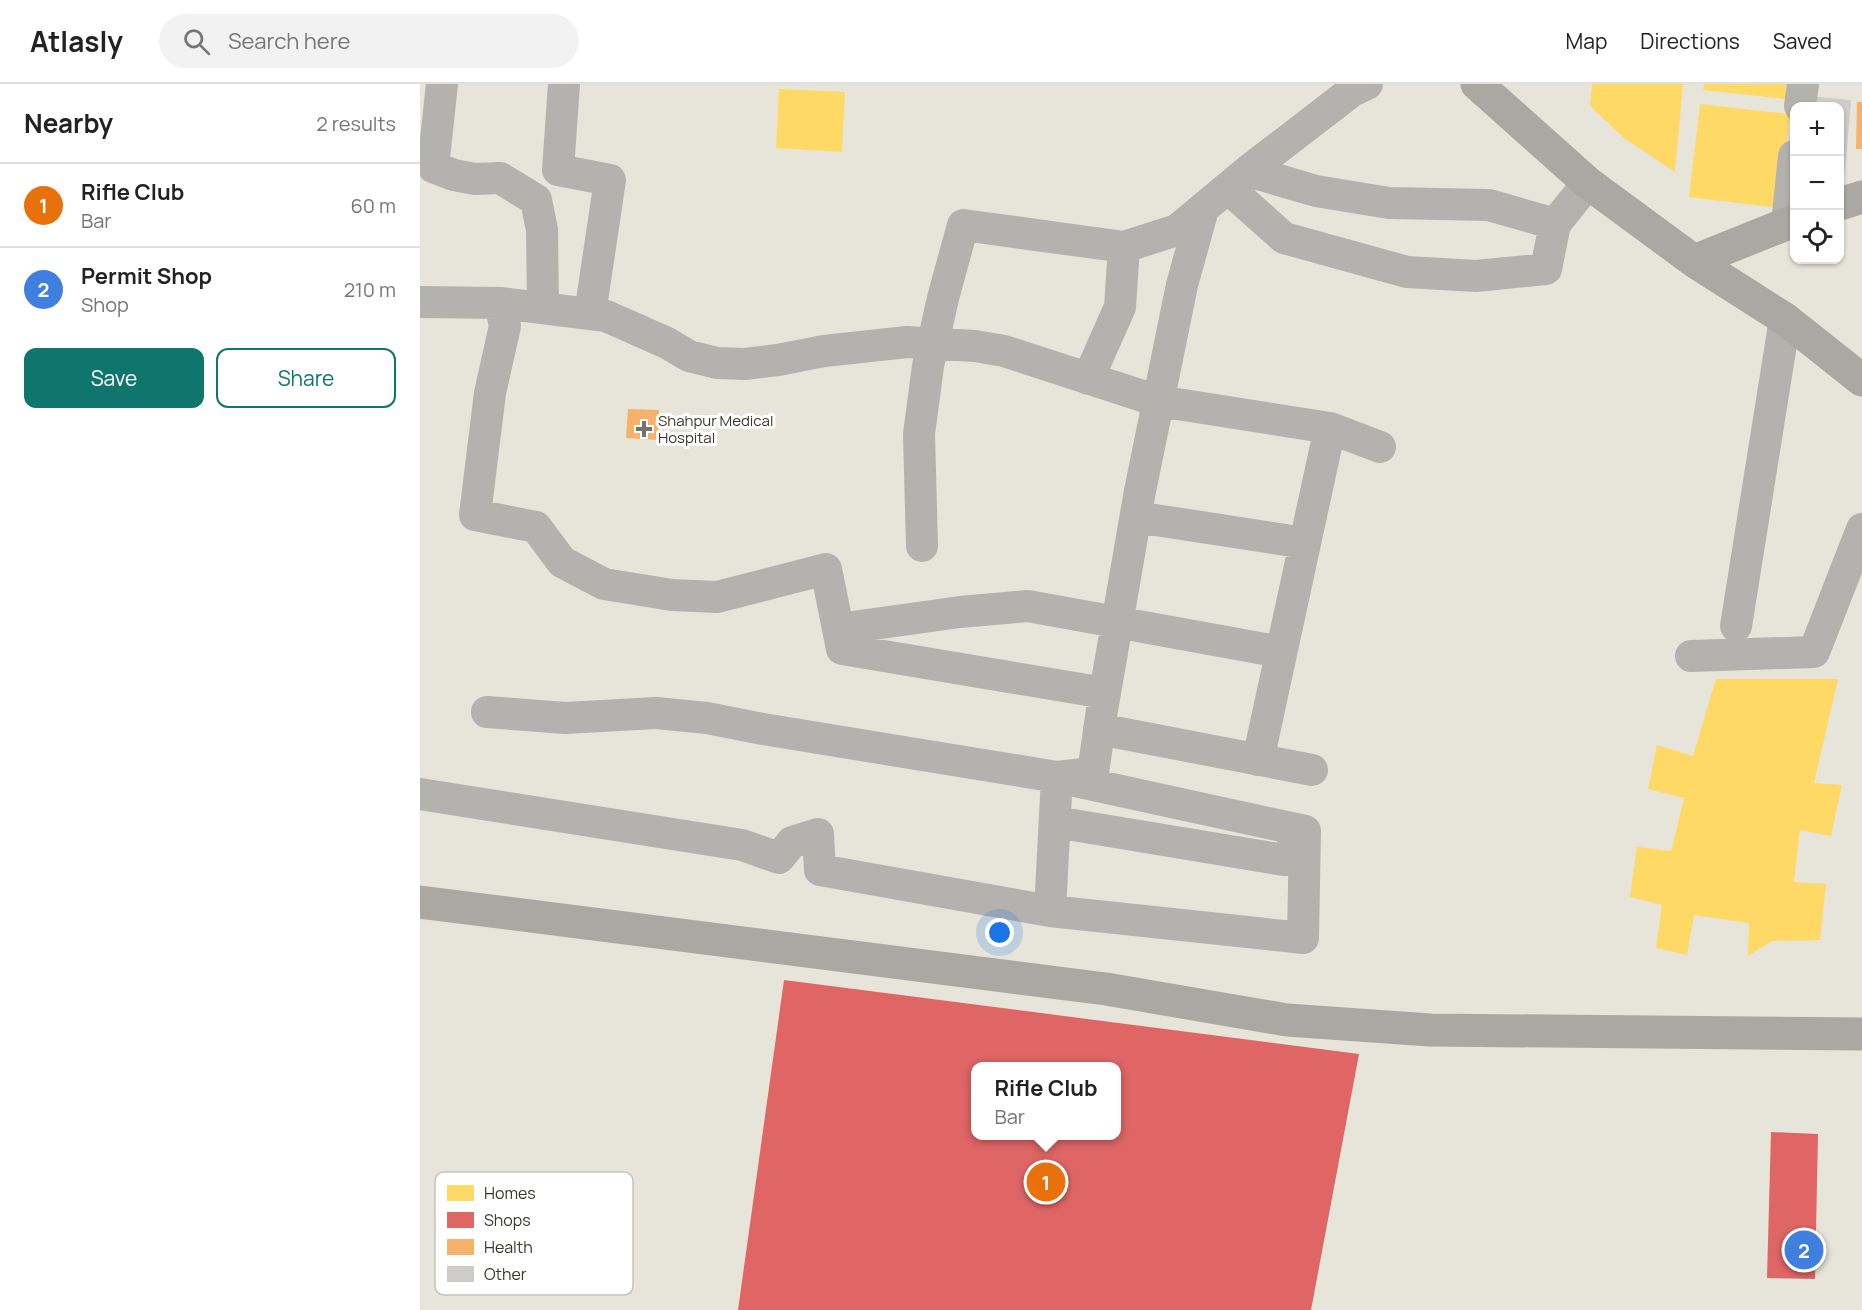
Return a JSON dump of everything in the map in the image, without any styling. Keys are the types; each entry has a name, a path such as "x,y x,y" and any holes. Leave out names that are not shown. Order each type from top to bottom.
{"street":[{"path":"442,84 433,167 454,175 475,179 500,178 536,200 542,230 543,308"},
{"path":"564,84 558,170 610,180 590,314"},
{"path":"922,546 919,434 928,366 943,298 963,225 1124,248 1178,230 1238,179 1352,92 1367,84"},
{"path":"1477,84 1588,183 1694,261 1785,319 1862,380"},
{"path":"1801,102 1803,84"},
{"path":"1238,179 1389,203 1489,205 1555,224"},
{"path":"1238,179 1284,238 1407,272 1476,276 1546,269 1555,224 1588,183"},
{"path":"1058,777 1093,773 1117,621 1158,401 1182,285 1203,209"},
{"path":"1694,261 1790,223"},
{"path":"1088,379 1120,307 1124,248"},
{"path":"420,302 500,303 606,316 667,343 689,356 717,363 745,364 871,345 907,342 975,346 1004,351 1158,401 1330,428 1380,447"},
{"path":"500,303 505,326 490,393 475,515 536,527 562,562 604,584 672,595 717,597 826,569 842,649 1105,693"},
{"path":"1736,626 1785,319"},
{"path":"1258,760 1330,428"},
{"path":"1136,517 1305,543"},
{"path":"1691,656 1814,652 1862,529"},
{"path":"838,629 960,612 1028,606 1281,652"},
{"path":"487,712 565,718 656,713 706,718 1058,777 1305,831"},
{"path":"1099,729 1312,770"},
{"path":"1050,911 1058,777"},
{"path":"420,794 742,845 779,858 792,842 818,834 820,870 1050,911 1303,938 1305,831"},
{"path":"1055,822 1284,860 1305,831"},
{"path":"420,902 1106,990 1287,1020 1442,1030 1862,1034"}],"building: Homes":[{"path":"1592,84 1683,84 1675,172 1624,138 1590,106"},
{"path":"1704,84 1795,84 1793,100 1703,90"},
{"path":"779,89 845,92 842,152 776,148"},
{"path":"1700,104 1790,114 1779,208 1689,197"},
{"path":"1716,679 1838,679 1814,783 1842,785 1831,836 1800,830 1794,882 1826,884 1820,940 1772,941 1748,956 1749,923 1694,915 1687,955 1656,948 1662,905 1630,897 1637,847 1671,851 1684,798 1648,789 1657,745 1693,756"}],"building: Shops":[{"path":"784,980 1359,1054 1311,1310 738,1310"},
{"path":"1771,1132 1818,1134 1815,1279 1767,1278"}],"building: Health":[{"path":"1857,102 1862,102 1862,149 1856,149"},
{"path":"628,409 659,410 658,440 626,438"}],"building: Other":[{"path":"1809,96 1851,100 1845,173 1844,102 1808,102"}],"place":[{"name":"Shahpur Medical Hospital","path":"644,429"},
{"name":"Rifle Club","path":"1046,1182"},
{"name":"Permit Shop","path":"1804,1250"}]}
